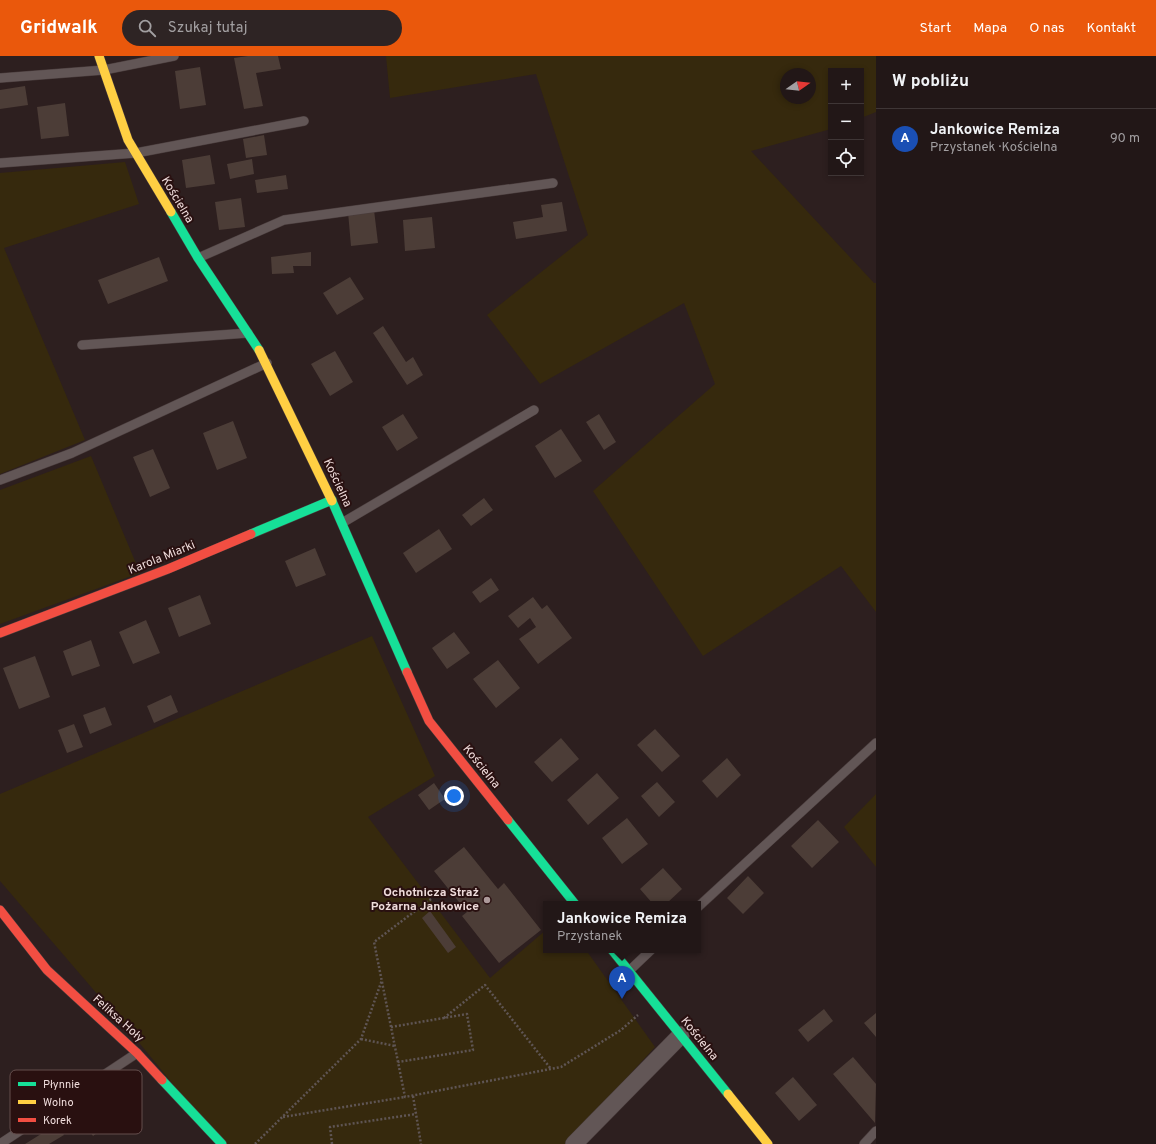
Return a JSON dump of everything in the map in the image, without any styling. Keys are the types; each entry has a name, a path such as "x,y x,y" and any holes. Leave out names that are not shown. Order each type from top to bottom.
{"street":[{"name":"Kościelna","path":"99,56 128,140 198,258 249,332 267,362 332,500 429,721 573,901"},
{"name":"Karola Miarki","path":"0,632 155,574 332,500"},
{"name":"Feliksa Hoły","path":"0,910 47,970 138,1053 222,1144"},
{"name":"Kościelna","path":"614,953 768,1144"},
{"path":"574,1144 681,1035"}],"lane":[{"path":"0,78 104,70 174,56"},
{"path":"0,163 136,154 304,121"},
{"path":"198,258 284,220 553,183"},
{"path":"82,345 249,332"},
{"path":"0,480 72,453 267,362"},
{"path":"342,523 534,410"},
{"path":"701,904 876,743"},
{"path":"628,971 648,953"},
{"path":"112,1070 138,1053"},
{"path":"864,1144 876,1131"},
{"path":"0,1144 15,1134"}],"path":[{"path":"405,1097 374,942 431,899"},
{"path":"255,1144 361,1039 382,980"},
{"path":"444,1018 485,985 551,1069"},
{"path":"282,1118 413,1096 561,1067 621,1030 640,1013"},
{"path":"391,1027 467,1014 473,1050 398,1062"},
{"path":"361,1039 395,1046"},
{"path":"413,1096 421,1144"},
{"path":"332,1144 330,1127 416,1114"}],"shaded area":[{"path":"386,56 876,56 876,112 864,117 864,68 828,68 828,130 751,151 874,283 876,283 876,612 841,566 703,656 593,491 715,384 684,303 540,384 487,315 588,235 536,74 390,98"},
{"path":"125,162 139,204 4,248 85,440 0,474 0,173"},
{"path":"91,456 140,573 0,624 0,490"},
{"path":"372,636 435,776 368,817 490,978 543,933 543,953 588,953 655,1047 566,1144 222,1144 141,1045 0,881 0,794"},
{"path":"876,794 876,867 844,827"}],"building":[{"path":"248,56 278,56 281,69 256,73 263,106 244,109 234,58"},
{"path":"200,67 206,105 180,109 175,71"},
{"path":"25,86 28,105 0,109 0,90"},
{"path":"65,103 69,136 41,139 37,107"},
{"path":"264,135 267,155 246,158 243,139"},
{"path":"210,155 215,184 186,188 182,160"},
{"path":"252,159 254,174 230,179 227,164"},
{"path":"286,175 288,189 257,193 255,180"},
{"path":"241,198 245,227 219,230 215,202"},
{"path":"562,202 567,231 516,239 513,222 543,217 541,205"},
{"path":"374,210 378,243 351,246 348,212"},
{"path":"432,217 435,248 405,251 403,220"},
{"path":"311,252 311,266 293,266 294,273 272,274 271,257"},
{"path":"159,257 168,281 108,304 98,280"},
{"path":"350,277 364,299 337,315 323,293"},
{"path":"383,326 406,362 413,357 423,375 407,385 373,333"},
{"path":"335,351 353,382 330,396 311,364"},
{"path":"403,414 418,438 397,451 382,427"},
{"path":"599,414 616,442 604,450 586,422"},
{"path":"233,421 247,458 217,470 203,433"},
{"path":"561,429 582,461 555,478 535,446"},
{"path":"153,449 170,488 150,497 133,457"},
{"path":"484,498 493,510 471,526 462,515"},
{"path":"439,529 452,549 416,573 403,553"},
{"path":"315,548 326,575 296,587 285,561"},
{"path":"491,578 499,590 480,603 472,592"},
{"path":"200,595 211,624 179,637 168,608"},
{"path":"533,597 542,609 547,605 572,638 538,664 519,639 536,627 530,618 518,628 508,616"},
{"path":"146,620 160,653 133,664 119,632"},
{"path":"454,632 470,653 447,669 432,648"},
{"path":"91,640 100,666 72,676 63,651"},
{"path":"35,656 50,697 19,709 3,668"},
{"path":"498,660 520,688 496,708 473,679"},
{"path":"171,695 178,712 154,723 147,706"},
{"path":"105,707 112,725 90,734 83,715"},
{"path":"74,724 83,747 67,753 58,730"},
{"path":"655,729 680,756 662,772 637,745"},
{"path":"561,738 579,759 552,782 534,762"},
{"path":"727,758 741,775 717,798 702,781"},
{"path":"597,773 619,798 588,825 567,800"},
{"path":"657,782 675,802 659,817 641,796"},
{"path":"434,783 445,799 429,810 418,795"},
{"path":"627,818 648,844 622,864 602,838"},
{"path":"818,820 839,842 812,868 791,846"},
{"name":"Ochotnicza Straż Pożarna Jankowice","path":"464,847 498,889 504,883 541,930 499,963 462,916 467,912 434,871"},
{"path":"663,868 682,889 669,901 650,901 640,889"},
{"path":"748,876 764,893 743,914 727,898"},
{"path":"430,911 456,947 448,953 422,918"},
{"path":"824,1009 833,1021 808,1042 798,1030"},
{"path":"876,1013 876,1037 864,1023"},
{"path":"853,1057 876,1084 875,1123 833,1074"},
{"path":"793,1077 817,1105 799,1121 775,1093"},
{"path":"41,1134 64,1135 49,1144 25,1144"}],"traffic: fast":[{"path":"171,212 198,258 259,350"},
{"path":"251,534 332,500"},
{"path":"332,501 407,672"},
{"path":"508,820 573,901"},
{"path":"614,953 728,1094"},
{"path":"162,1080 222,1144"}],"traffic: slow":[{"path":"99,56 128,140 171,212"},
{"path":"259,350 332,501"},
{"path":"728,1094 768,1144"}],"traffic: jam":[{"path":"0,633 168,569 251,534"},
{"path":"407,672 429,721 508,820"},
{"path":"0,910 47,970 137,1053 162,1080"}],"place":[{"name":"Ochotnicza Straż Pożarna Jankowice","path":"487,900"},
{"name":"Jankowice Remiza","path":"622,999"}]}
